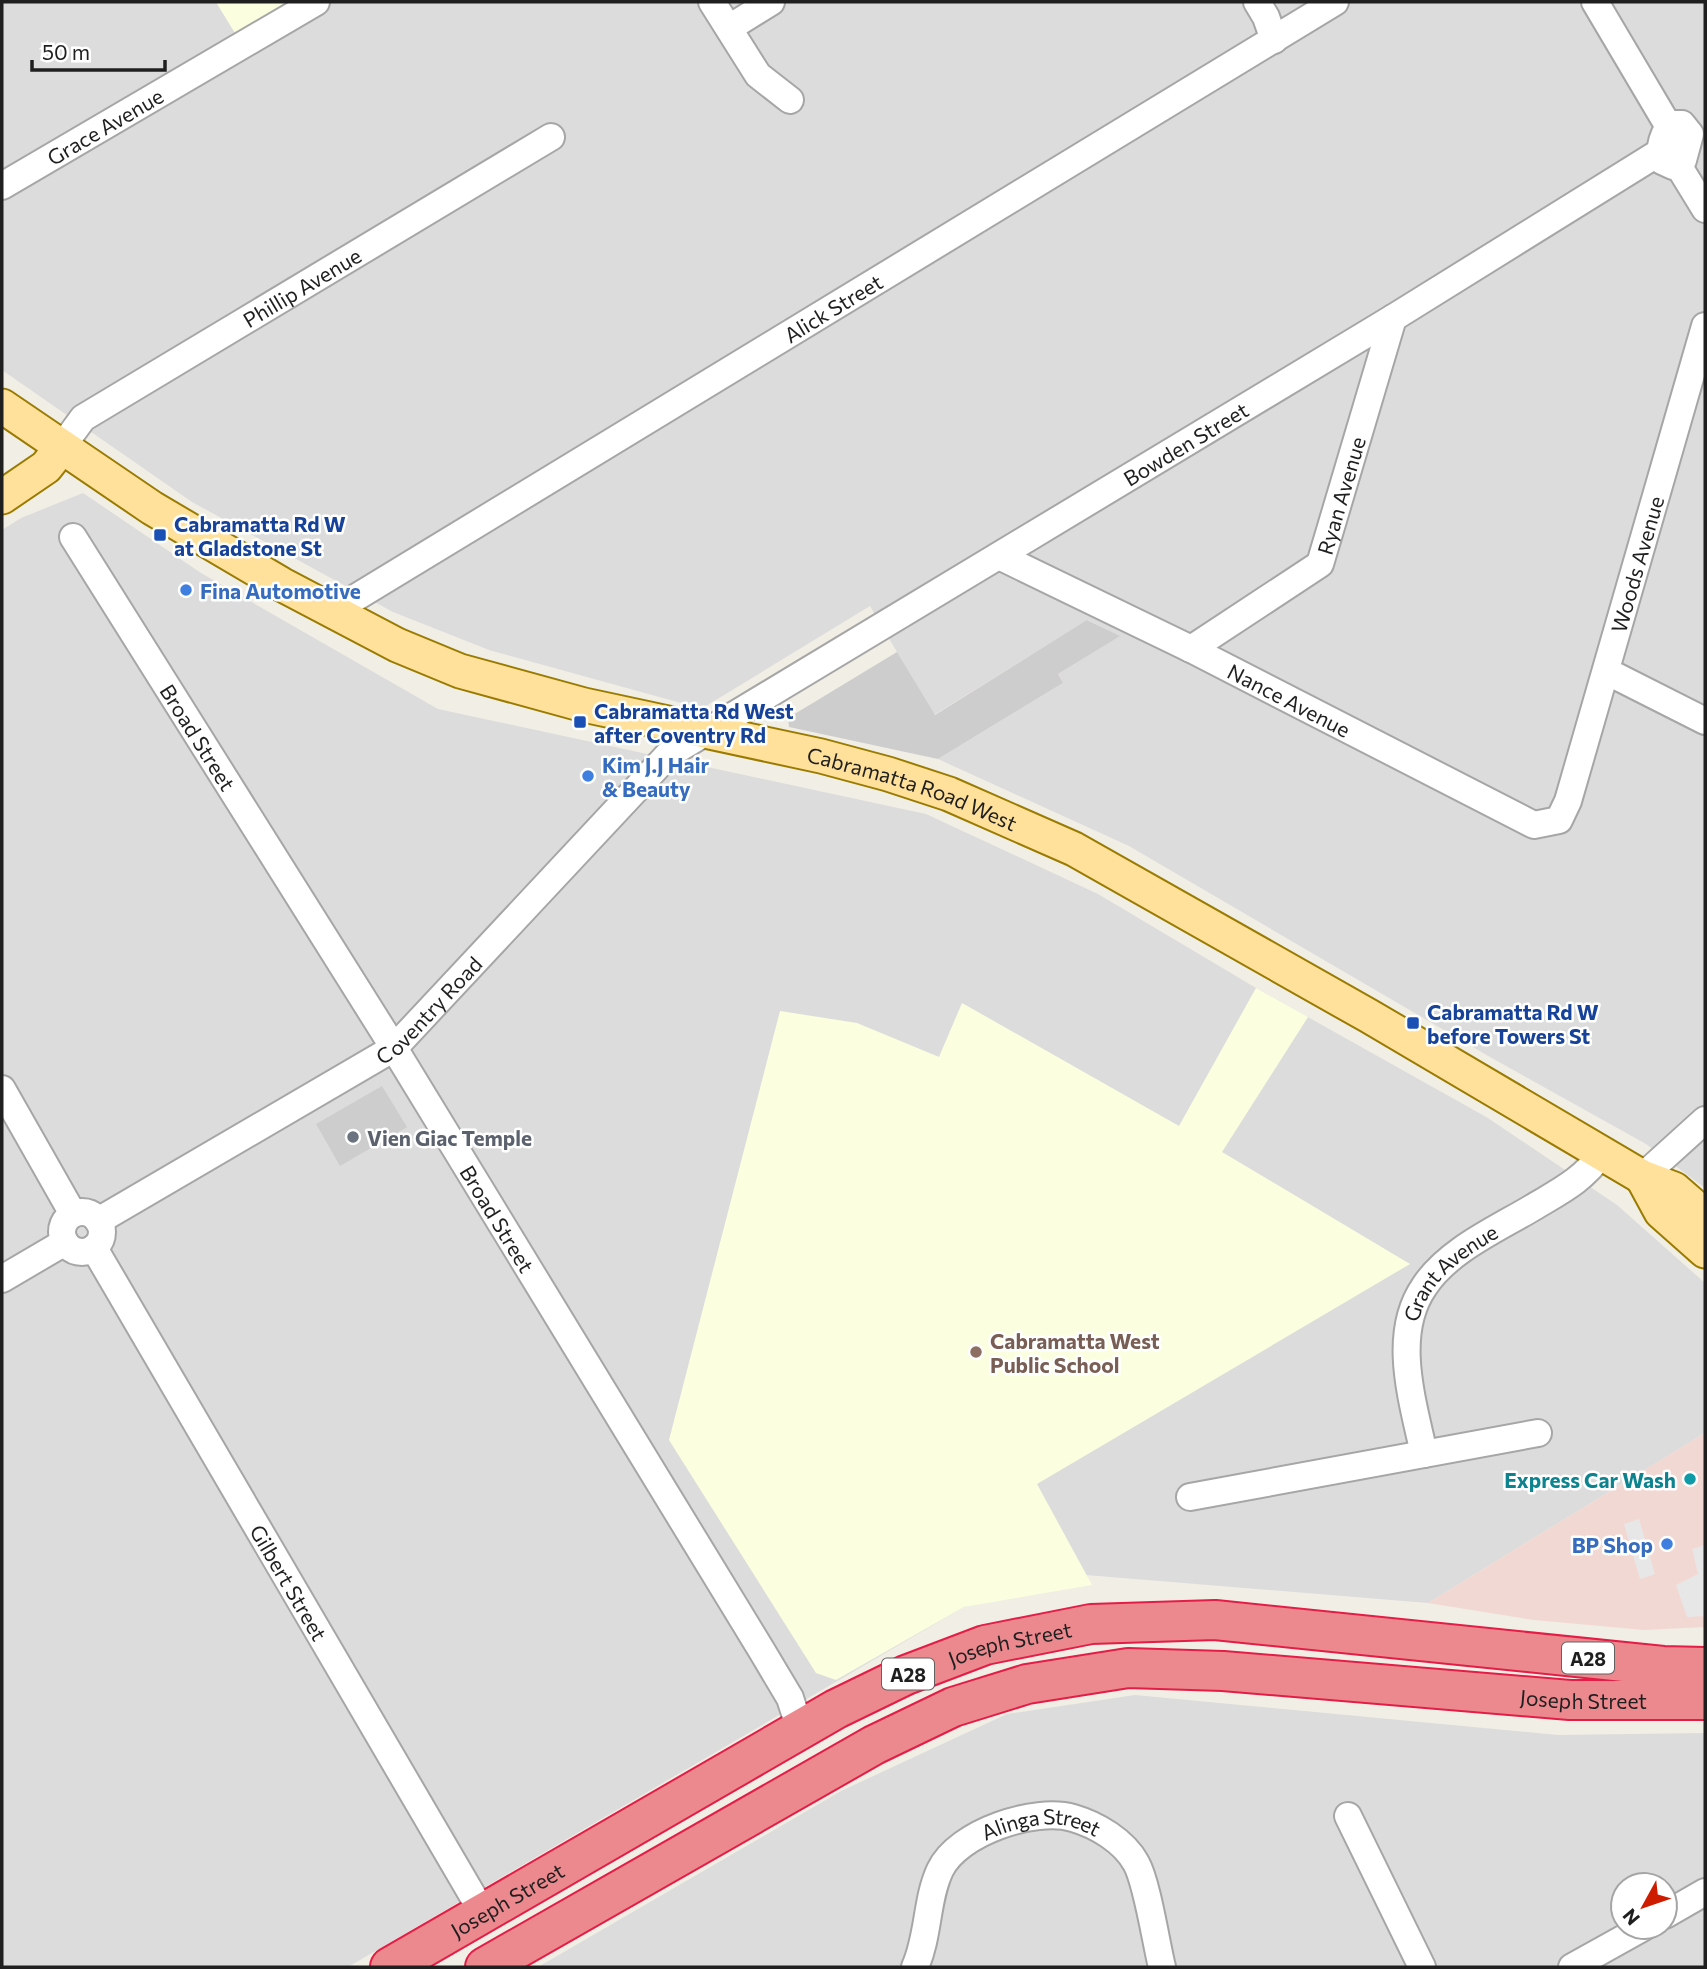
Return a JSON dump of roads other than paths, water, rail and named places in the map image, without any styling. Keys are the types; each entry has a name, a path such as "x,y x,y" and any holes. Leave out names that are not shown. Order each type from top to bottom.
{"highway":[{"name":"Joseph Street","path":"390,1967 868,1692 985,1645 1091,1624 1215,1620 1663,1666 1705,1667"},
{"name":"Joseph Street","path":"485,1967 874,1745 953,1707 1027,1684 1128,1668 1223,1671 1570,1700 1705,1700"}],"main road":[{"name":"Cabramatta Road West","path":"2,406 152,508 332,612 397,645 460,671 707,734 821,756 888,774 949,794 1074,849 1603,1152 1642,1177 1674,1189 1705,1216"},
{"path":"2,497 46,467 61,447"},
{"name":"Cabramatta Road West","path":"1642,1177 1661,1212 1705,1251"}],"street":[{"name":"Grace Avenue","path":"2,186 316,2"},
{"path":"712,2 758,75 790,100"},
{"path":"729,29 771,2"},
{"path":"1257,2 1274,40"},
{"name":"Alick Street","path":"332,612 1335,2"},
{"path":"1595,2 1688,128 1669,159 1705,209"},
{"name":"Phillip Avenue","path":"61,447 83,418 551,137"},
{"name":"Bowden Street","path":"707,734 1393,318 1669,159"},
{"name":"Ryan Avenue","path":"1191,649 1320,564 1393,318"},
{"name":"Woods Avenue","path":"1568,801 1606,671 1698,387 1705,326"},
{"name":"Broad Street","path":"73,537 394,1048 766,1657 790,1698 800,1729"},
{"name":"Nance Avenue","path":"999,556 1191,649 1534,825 1559,820 1568,801"},
{"path":"1606,671 1705,721"},
{"name":"Coventry Road","path":"85,1218 394,1048 668,755 707,734"},
{"path":"2,1089 85,1218 101,1238 94,1248 81,1252 65,1242 62,1230 85,1218"},
{"path":"1642,1177 1705,1120"},
{"name":"Grant Avenue","path":"1424,1454 1409,1384 1408,1340 1410,1315 1424,1286 1444,1265 1478,1241 1586,1175 1603,1152"},
{"path":"2,1279 65,1242"},
{"name":"Gilbert Street","path":"94,1248 484,1915"},
{"path":"1191,1497 1538,1433"},
{"path":"1348,1816 1422,1967"},
{"name":"Alinga Street","path":"923,1961 941,1868 956,1850 990,1828 1038,1817 1072,1818 1117,1839 1137,1864 1161,1967"},
{"path":"1679,1907 1705,1892"},
{"path":"1572,1967 1619,1941"}],"place":[{"name":"Cabramatta Rd W at Gladstone St","path":"160,535"},
{"name":"Fina Automotive","path":"186,590"},
{"name":"Cabramatta Rd West after Coventry Rd","path":"580,722"},
{"name":"Kim J.J Hair & Beauty","path":"588,776"},
{"name":"Cabramatta Rd W before Towers St","path":"1413,1023"},
{"name":"Vien Giac Temple","path":"353,1137"},
{"name":"Cabramatta West Public School","path":"976,1352"},
{"name":"Express Car Wash","path":"1690,1479"},
{"name":"BP Shop","path":"1667,1544"}]}
